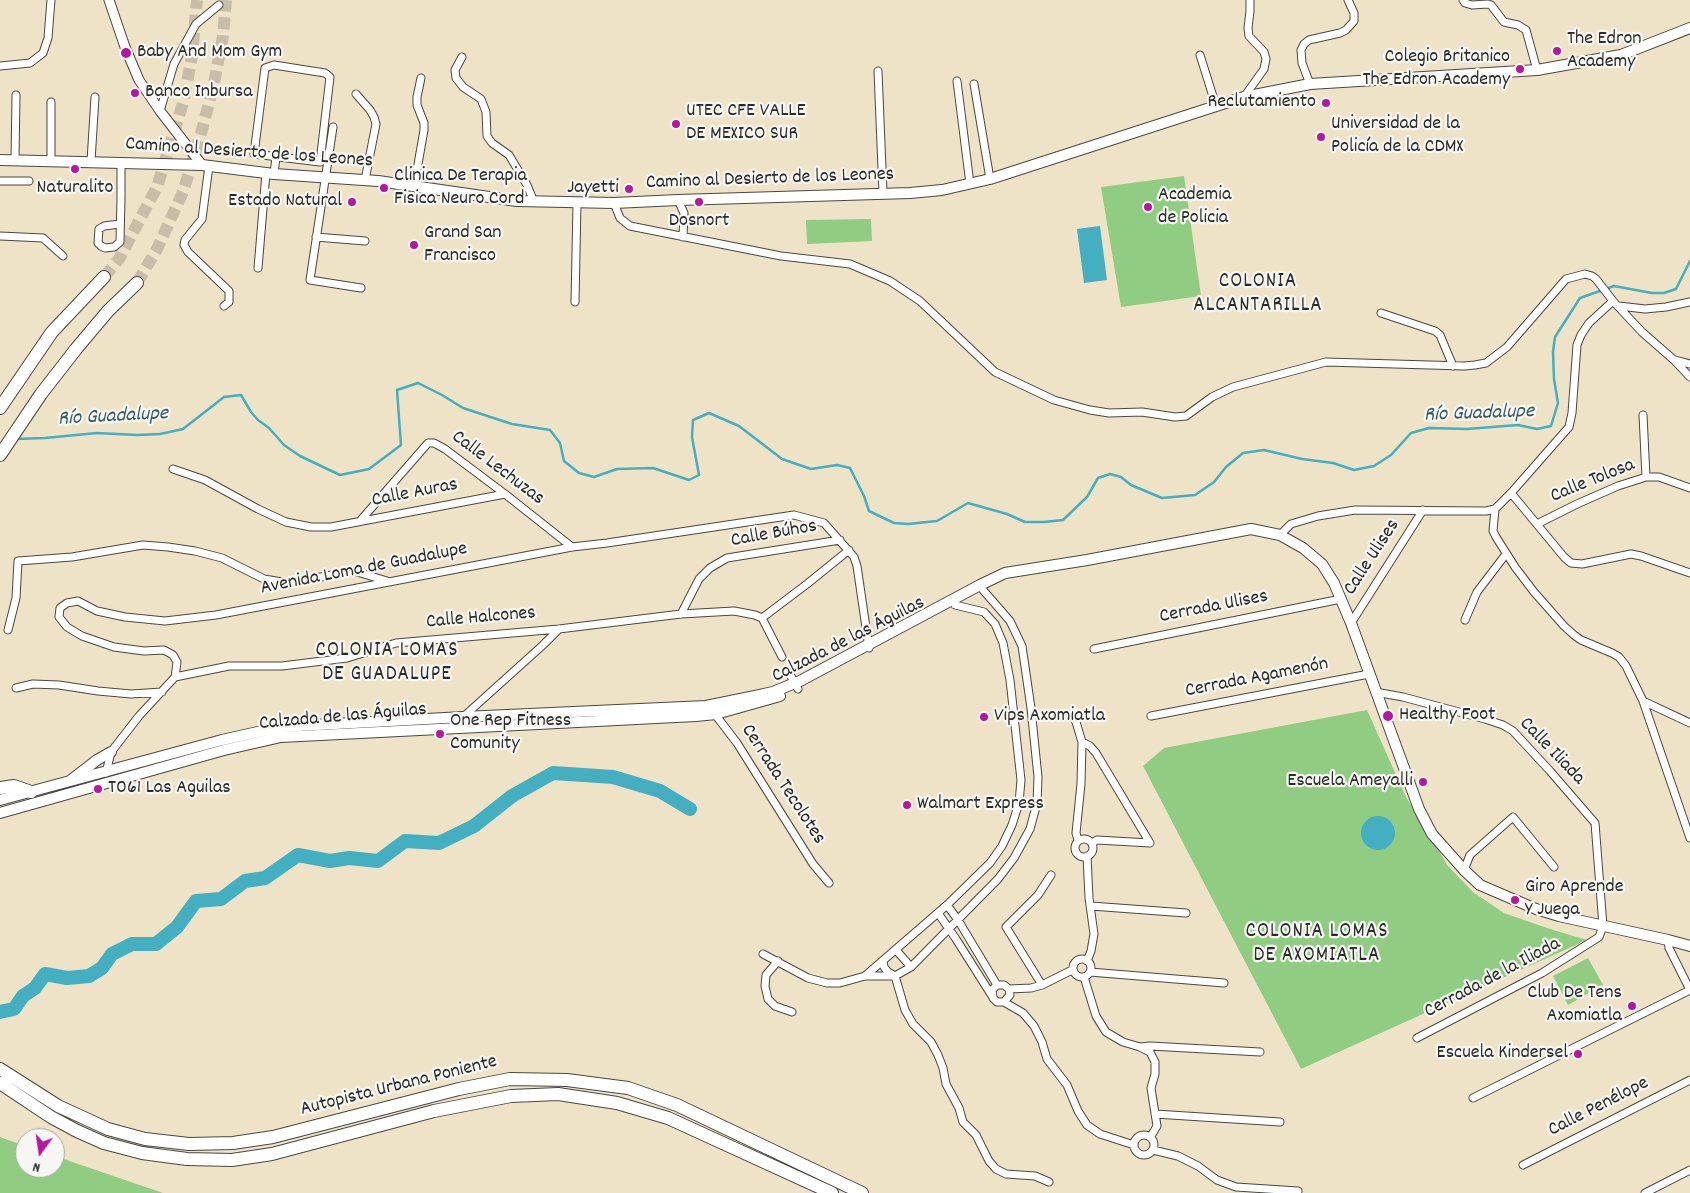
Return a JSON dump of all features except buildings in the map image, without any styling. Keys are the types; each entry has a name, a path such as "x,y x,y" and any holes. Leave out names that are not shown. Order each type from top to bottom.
{"highway":[{"path":"0,408 52,332 104,277"},
{"path":"0,455 41,394 76,349 108,312 137,283"},
{"path":"0,788 14,786 31,792"},
{"name":"Autopista Urbana Poniente","path":"0,1068 51,1102 82,1119 108,1129 145,1139 189,1144 233,1144 273,1137 459,1089 510,1079 567,1080 628,1088 677,1105 862,1193"},
{"name":"Autopista Urbana Poniente","path":"0,1083 51,1117 104,1143 142,1153 188,1159 232,1160 272,1154 434,1112 511,1096 558,1094 617,1102 668,1118 832,1193"}],"main road":[{"name":"Camino al Desierto de los Leones","path":"0,160 205,165 270,174 365,180 534,202 614,203 910,193 942,190 990,179 1244,97 1310,84 1533,71 1621,55 1690,28"},
{"name":"Calzada de las Águilas","path":"0,813 224,750 281,737 716,714 756,704 836,670 869,647 1005,573 1026,571 1251,529 1280,535 1303,548 1322,564 1341,599 1351,623 1419,809 1432,834 1464,870 1480,884 1536,909 1690,946"},
{"name":"Calzada de las Águilas","path":"869,647 983,590 1026,571"},
{"name":"Calzada de las Águilas","path":"0,800 222,740 280,727 706,706 796,687"},
{"path":"68,782 111,752"}],"street":[{"path":"0,66 30,63 43,53 48,38 51,0"},
{"path":"109,0 125,47 139,80 160,111 205,165 202,218 185,240 184,245 188,252 229,290 229,302 224,306"},
{"path":"1244,97 1264,69 1266,59 1264,52 1249,36 1250,0"},
{"path":"1310,84 1302,63 1301,50 1309,40 1346,30 1354,21 1354,13 1348,0"},
{"path":"1462,0 1472,5 1491,5 1504,22 1518,25 1526,30 1533,71"},
{"path":"160,111 174,64 196,24 219,5"},
{"path":"1200,55 1216,106"},
{"path":"462,57 455,70 456,78 463,87 481,99 486,112 487,136 492,143 509,155 527,185 534,202"},
{"path":"274,65 325,73 330,77 321,161 317,163 276,157 256,155 253,151 265,68 274,65"},
{"path":"878,71 883,193"},
{"path":"414,187 424,130 424,123 417,105 421,78"},
{"path":"957,81 970,184"},
{"path":"974,84 990,179"},
{"path":"356,94 370,110 376,124 365,180"},
{"path":"16,95 16,160"},
{"path":"91,161 95,97"},
{"path":"51,102 51,161"},
{"path":"333,126 310,280 361,288"},
{"path":"258,268 270,174 276,157"},
{"path":"120,224 121,162"},
{"path":"0,182 29,181"},
{"path":"678,200 684,213 683,236"},
{"path":"576,302 577,203"},
{"path":"614,203 620,218 630,226 781,256 850,264 890,282 920,301 995,372 1054,400 1090,410 1109,413 1142,412 1175,417 1186,416 1212,397 1233,387 1326,362 1452,366 1475,365 1486,362 1499,354 1530,322 1566,279 1584,274 1596,279 1642,332 1690,377"},
{"path":"0,236 43,238 63,256"},
{"path":"316,237 364,241"},
{"path":"1615,302 1646,309 1690,302"},
{"path":"1280,535 1291,524 1318,516 1355,510 1486,511 1495,509 1569,427 1572,413 1577,345 1589,323 1615,302"},
{"path":"1381,313 1435,331 1440,335 1452,366"},
{"path":"1674,360 1690,364"},
{"path":"1643,414 1646,477"},
{"name":"Calle Lechuzas","path":"360,522 428,443 434,443 445,449 505,494 572,547"},
{"path":"173,469 205,480 286,522 311,527 331,527 360,522"},
{"name":"Calle Tolosa","path":"1538,524 1618,486 1646,477 1659,477 1690,488"},
{"path":"1511,493 1571,563 1582,564 1636,555 1690,573"},
{"name":"Calle Auras","path":"360,522 505,494"},
{"path":"1495,509 1493,531 1506,554 1534,592 1569,631 1581,640 1612,653 1623,662 1643,701 1690,838"},
{"name":"Calle Ulises","path":"1351,623 1423,510"},
{"name":"Avenida Loma de Guadalupe","path":"175,677 177,662 173,655 164,650 144,651 114,647 82,636 67,627 59,617 60,608 67,603 78,601 97,610 125,617 165,621 216,615 572,547 794,515 824,523 854,557 869,647"},
{"name":"Calle Búhos","path":"681,614 699,579 710,568 727,558 840,540"},
{"path":"8,630 16,598 18,561 72,557 143,546 168,546 222,558 264,579 288,583 354,571 387,581"},
{"path":"782,657 762,618 808,584 849,550"},
{"path":"1465,620 1477,592 1506,554"},
{"path":"763,954 808,978 827,983 840,983 865,976 895,976 911,967 998,879 1014,858 1030,829 1037,803 1038,776 1031,708 1022,646 1010,622 997,604 983,590"},
{"name":"Cerrada Ulises","path":"1094,648 1341,599"},
{"path":"984,612 997,604"},
{"path":"865,976 947,905 990,864 1002,846 1012,825 1019,803 1021,780 1010,680 1002,644 995,624 984,612 955,605"},
{"name":"Calle Halcones","path":"175,677 229,666 282,666 347,658 396,644 559,629 681,614 734,612 762,618"},
{"path":"455,727 463,717 543,646 559,629"},
{"path":"788,671 796,687"},
{"name":"Cerrada Agamenón","path":"1151,716 1369,674"},
{"path":"108,783 106,772 111,752 139,716 175,677"},
{"path":"16,688 33,684 131,694 162,692"},
{"name":"Calle Iliada","path":"1375,692 1403,697 1485,718 1503,725 1513,732 1595,823 1603,926"},
{"path":"1643,701 1690,723"},
{"name":"Cerrada Tecolotes","path":"706,706 716,714 737,742 813,864 829,883"},
{"path":"1073,717 1082,742 1076,852 1083,857 1087,856 1092,852 1092,843"},
{"path":"1082,742 1090,746 1096,753 1150,843 1097,840 1092,843"},
{"path":"1464,870 1470,855 1513,817 1554,867"},
{"path":"1078,840 1086,838 1092,843"},
{"path":"1087,856 1089,898 1094,934 1087,961"},
{"path":"1042,985 1006,927 1038,895 1051,875"},
{"path":"947,905 966,932 997,985"},
{"path":"1091,906 1186,913"},
{"path":"938,913 993,998 997,1002 1004,1002 1023,1013 1034,1026 1048,1059 1067,1085 1078,1111 1087,1124 1100,1134 1134,1145"},
{"name":"Cerrada de la Iliada","path":"1418,1038 1562,962 1599,937 1603,926"},
{"path":"956,939 966,932"},
{"path":"1473,1098 1690,990 1669,948 1668,940"},
{"path":"896,950 911,967"},
{"path":"993,998 992,990 997,985 1004,985 1009,989 1031,988 1042,985 1072,970 1075,962 1081,959 1087,961 1090,966 1090,972"},
{"path":"883,960 884,967 895,976 905,1010 913,1024 931,1042 943,1068 946,1084 959,1108 963,1122 976,1135 989,1161 996,1169 1006,1174 1035,1176 1049,1182"},
{"path":"778,962 766,976 765,986 768,999 775,1006 792,1012"},
{"path":"1072,970 1076,976 1084,977 1090,972 1224,983"},
{"path":"1084,977 1096,1016 1106,1032 1123,1042 1150,1052 1155,1062 1155,1074 1151,1088 1157,1126 1151,1136"},
{"path":"1004,1002 1010,995 1009,989"},
{"path":"1140,1047 1260,1052"},
{"name":"Calle Penélope","path":"1523,1165 1690,1080"},
{"path":"1155,1114 1280,1122"},
{"path":"1147,1134 1151,1136 1155,1143 1153,1150 1147,1155 1137,1152 1134,1141 1140,1135 1147,1134"},
{"path":"1153,1150 1178,1156 1198,1166 1217,1180 1236,1187 1298,1191"},
{"path":"1645,1193 1690,1170"}],"green space":[{"path":"1184,176 1201,296 1121,307 1101,187"},
{"path":"871,219 872,241 807,244 806,220"},
{"path":"1367,710 1406,797 1448,866 1473,892 1504,913 1587,940 1301,1069 1143,766 1164,748"},
{"path":"1588,958 1603,985 1568,1005 1553,976"},
{"path":"0,1137 15,1142 15,1178 65,1178 65,1159 163,1193 0,1193"}],"water":[{"path":"1100,226 1107,280 1084,283 1077,229"},
{"path":"1378,816 1390,821 1395,833 1390,845 1378,850 1366,845 1361,833 1366,821"}],"waterway":[{"name":"Río Guadalupe","path":"15,439 97,433 160,434 183,429 224,397 241,395 251,412 284,445 300,456 340,475 369,469 401,445 397,390 418,383 463,408 512,424 550,430 560,443 564,461 579,473 594,477 617,469 653,468 689,480 699,475 692,437 693,420 709,413 739,426 782,459 811,469 837,465 850,468 869,511 894,523 908,524 937,521 968,503 1007,514 1025,522 1063,520 1087,497 1098,478 1110,474 1121,477 1131,485 1162,498 1195,495 1214,482 1226,467 1243,453 1264,450 1302,459 1333,463 1354,470 1374,466 1391,455 1411,433 1429,428 1467,429 1518,425 1537,429 1551,426 1558,403 1554,379 1553,352 1555,337 1580,298 1614,286 1652,293 1664,293 1676,289 1690,261"},
{"path":"0,1012 14,1009 23,996 35,988 45,974 67,978 89,976 102,968 112,954 132,944 156,944 177,927 196,901 221,899 245,881 265,878 298,855 330,861 349,858 378,861 405,841 439,843 474,826 512,796 553,773 613,777 660,791 690,809"}],"tunnel":[{"path":"104,277 119,259 157,187 183,103 192,56 197,0"},
{"path":"137,283 157,249 183,192 214,83 223,36 226,0"}],"place":[{"name":"The Edron Academy","path":"1557,51"},
{"name":"Baby And Mom Gym","path":"126,53"},
{"name":"Colegio Britanico The Edron Academy","path":"1520,69"},
{"name":"Banco Inbursa","path":"135,93"},
{"name":"Reclutamiento","path":"1326,103"},
{"name":"UTEC CFE VALLE DE MEXICO SUR","path":"676,124"},
{"name":"Universidad de la Policía de la CDMX","path":"1321,137"},
{"name":"Naturalito","path":"75,169"},
{"name":"Clinica De Terapia Fisica Neuro Cord","path":"384,188"},
{"name":"Jayetti","path":"629,189"},
{"name":"Estado Natural","path":"352,202"},
{"name":"Dosnort","path":"699,202"},
{"name":"Academia de Policia","path":"1148,207"},
{"name":"Grand San Francisco","path":"414,245"},
{"name":"Healthy Foot","path":"1388,716"},
{"name":"Vips Axomiatla","path":"984,717"},
{"name":"One Rep Fitness Comunity","path":"440,734"},
{"name":"Escuela Ameyalli","path":"1423,782"},
{"name":"T061 Las Aguilas","path":"98,789"},
{"name":"Walmart Express","path":"907,805"},
{"name":"Giro Aprende Y Juega","path":"1515,900"},
{"name":"Club De Tens Axomiatla","path":"1632,1006"},
{"name":"Escuela Kindersel","path":"1578,1054"}],"district":[{"name":"COLONIA ALCANTARILLA","path":"1258,295"},
{"name":"COLONIA LOMAS DE GUADALUPE","path":"387,664"},
{"name":"COLONIA LOMAS DE AXOMIATLA","path":"1317,945"}]}
